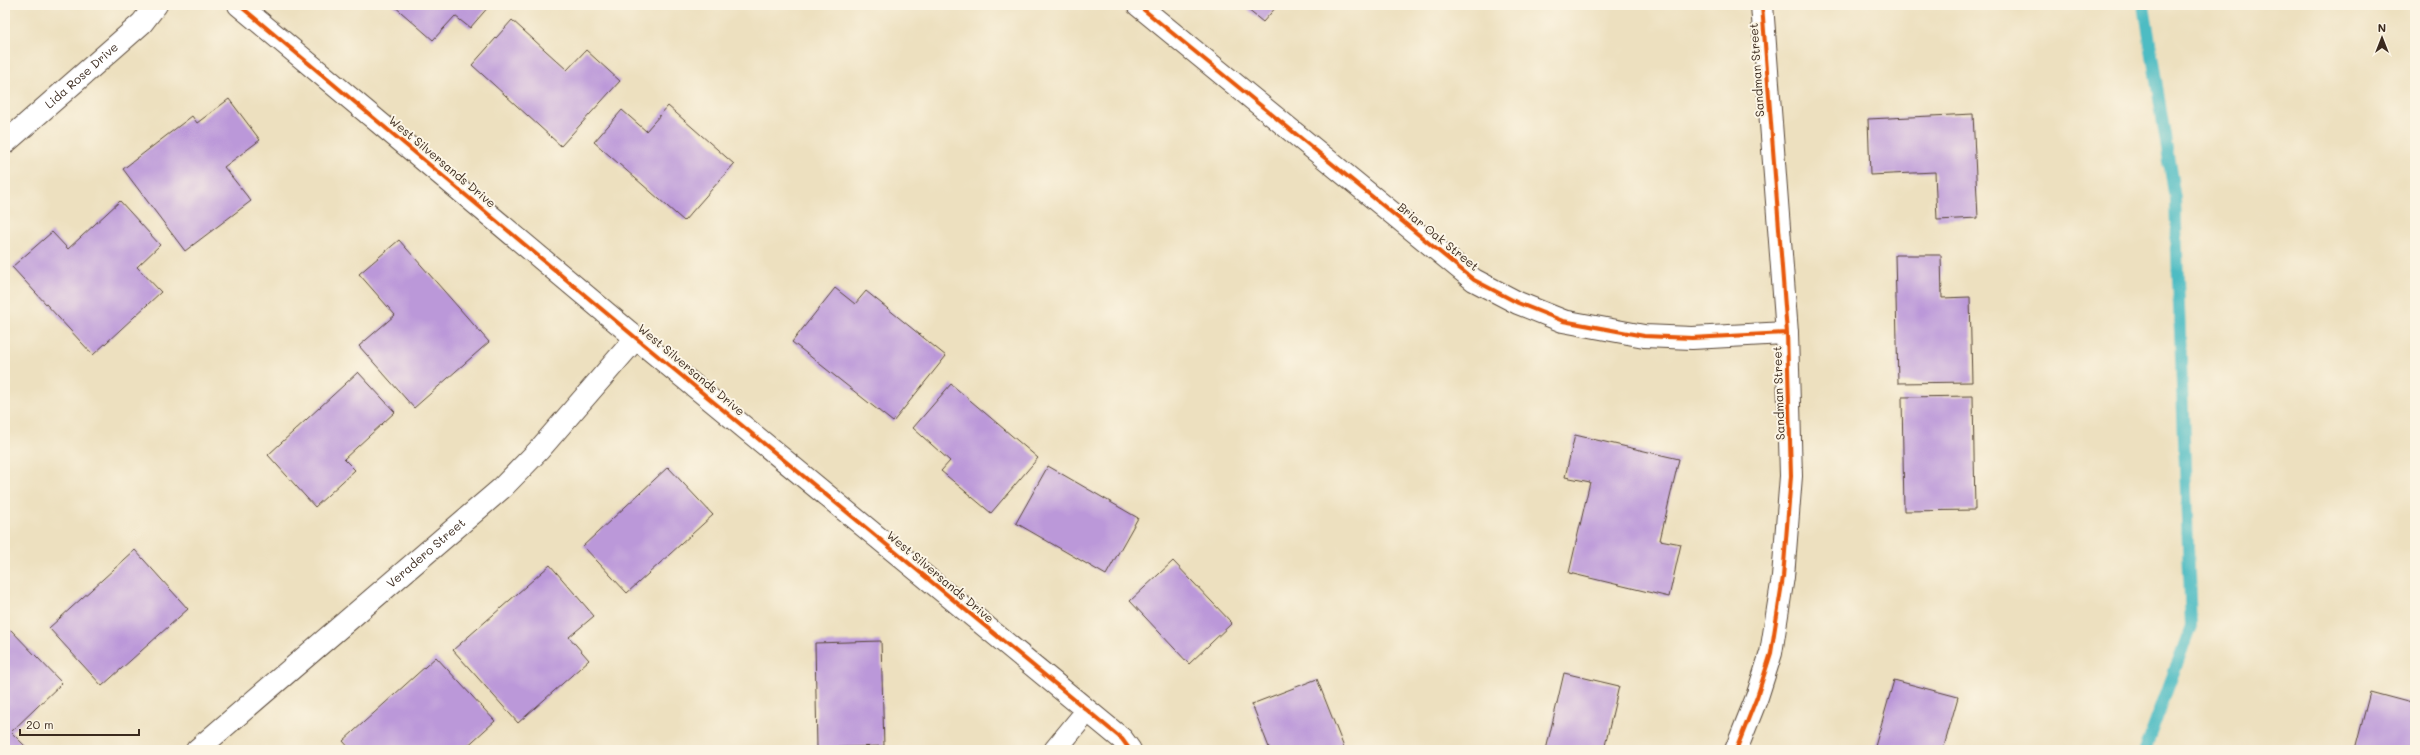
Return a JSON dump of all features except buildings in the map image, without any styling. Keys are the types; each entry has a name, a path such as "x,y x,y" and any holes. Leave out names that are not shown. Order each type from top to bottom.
{"street":[{"name":"Lida Rose Drive","path":"5,143 142,23 156,5"},
{"name":"West Silversands Drive","path":"239,5 636,338 1122,739 1130,750"},
{"name":"Briar Oak Street","path":"1138,5 1474,280 1518,304 1563,321 1644,336 1692,338 1787,332"},
{"name":"Sandman Street","path":"1736,750 1757,698 1771,653 1783,577 1791,476 1787,332 1762,5"},
{"name":"Veradero Street","path":"197,750 502,488 539,450 636,338"},
{"path":"1055,750 1087,711"}],"waterway":[{"path":"2144,5 2175,199 2191,626 2145,750"}],"cycle path":[{"path":"239,5 636,338 1122,739 1130,750"},
{"path":"1138,5 1474,280 1518,303 1563,321 1644,336 1692,338 1787,333"},
{"path":"1736,750 1757,697 1771,653 1783,577 1791,476 1787,333 1762,5"}]}
